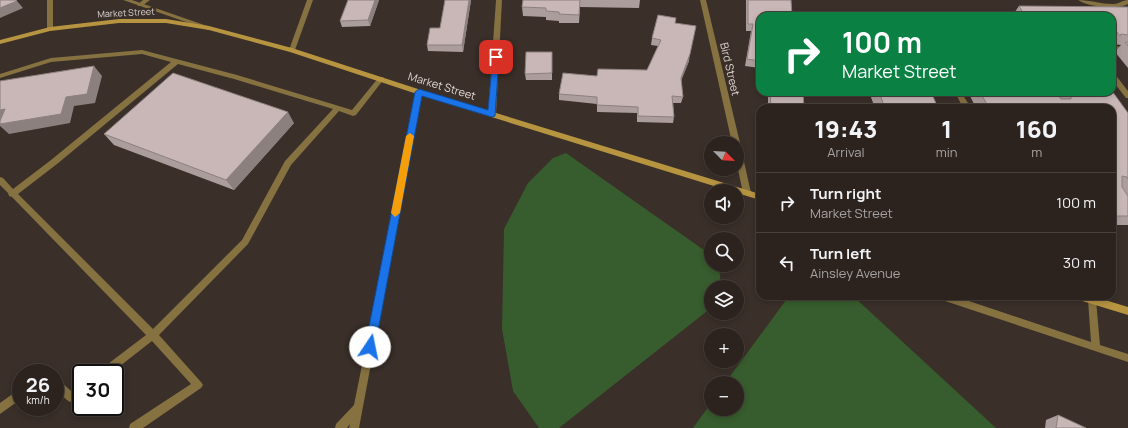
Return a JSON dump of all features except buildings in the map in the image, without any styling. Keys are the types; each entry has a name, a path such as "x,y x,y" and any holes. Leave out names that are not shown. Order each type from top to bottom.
{"main road":[{"name":"Market Street","path":"0,42 50,29 119,21 166,21 209,28 292,50 419,92 756,196"},
{"path":"1092,300 1128,311"}],"street":[{"path":"50,0 50,29"},
{"name":"Market Street","path":"126,0 209,28"},
{"path":"140,5 147,0"},
{"path":"292,50 310,0"},
{"path":"492,114 499,0"},
{"name":"Bird Street","path":"703,0 734,136"},
{"path":"1081,0 1114,6 1124,4 1128,1"},
{"path":"1116,48 1128,49"},
{"path":"0,76 51,60 142,52 353,113 381,79"},
{"path":"12,194 54,162 177,61"},
{"path":"1116,81 1128,96"},
{"path":"354,428 419,92"},
{"path":"115,364 153,335 245,242 288,163 338,108"},
{"path":"743,176 747,194"},
{"path":"0,180 12,194 153,335 198,385 134,428"},
{"path":"954,300 1128,358"},
{"path":"1092,300 1096,348"},
{"path":"64,392 70,398 72,396"},
{"path":"0,409 12,400"},
{"path":"340,428 358,407"}],"green space":[{"path":"566,153 704,250 704,272 720,272 720,280 704,280 704,314 559,428 539,428 513,391 502,329 504,229 528,183 553,158"},
{"path":"786,300 857,300 996,428 693,428 704,413 704,416 744,416 744,376 730,376 736,368 744,368 744,357"}],"slow traffic":[{"path":"395,213 410,136"}],"route":[{"path":"370,347 419,92 492,114 496,57"}]}
